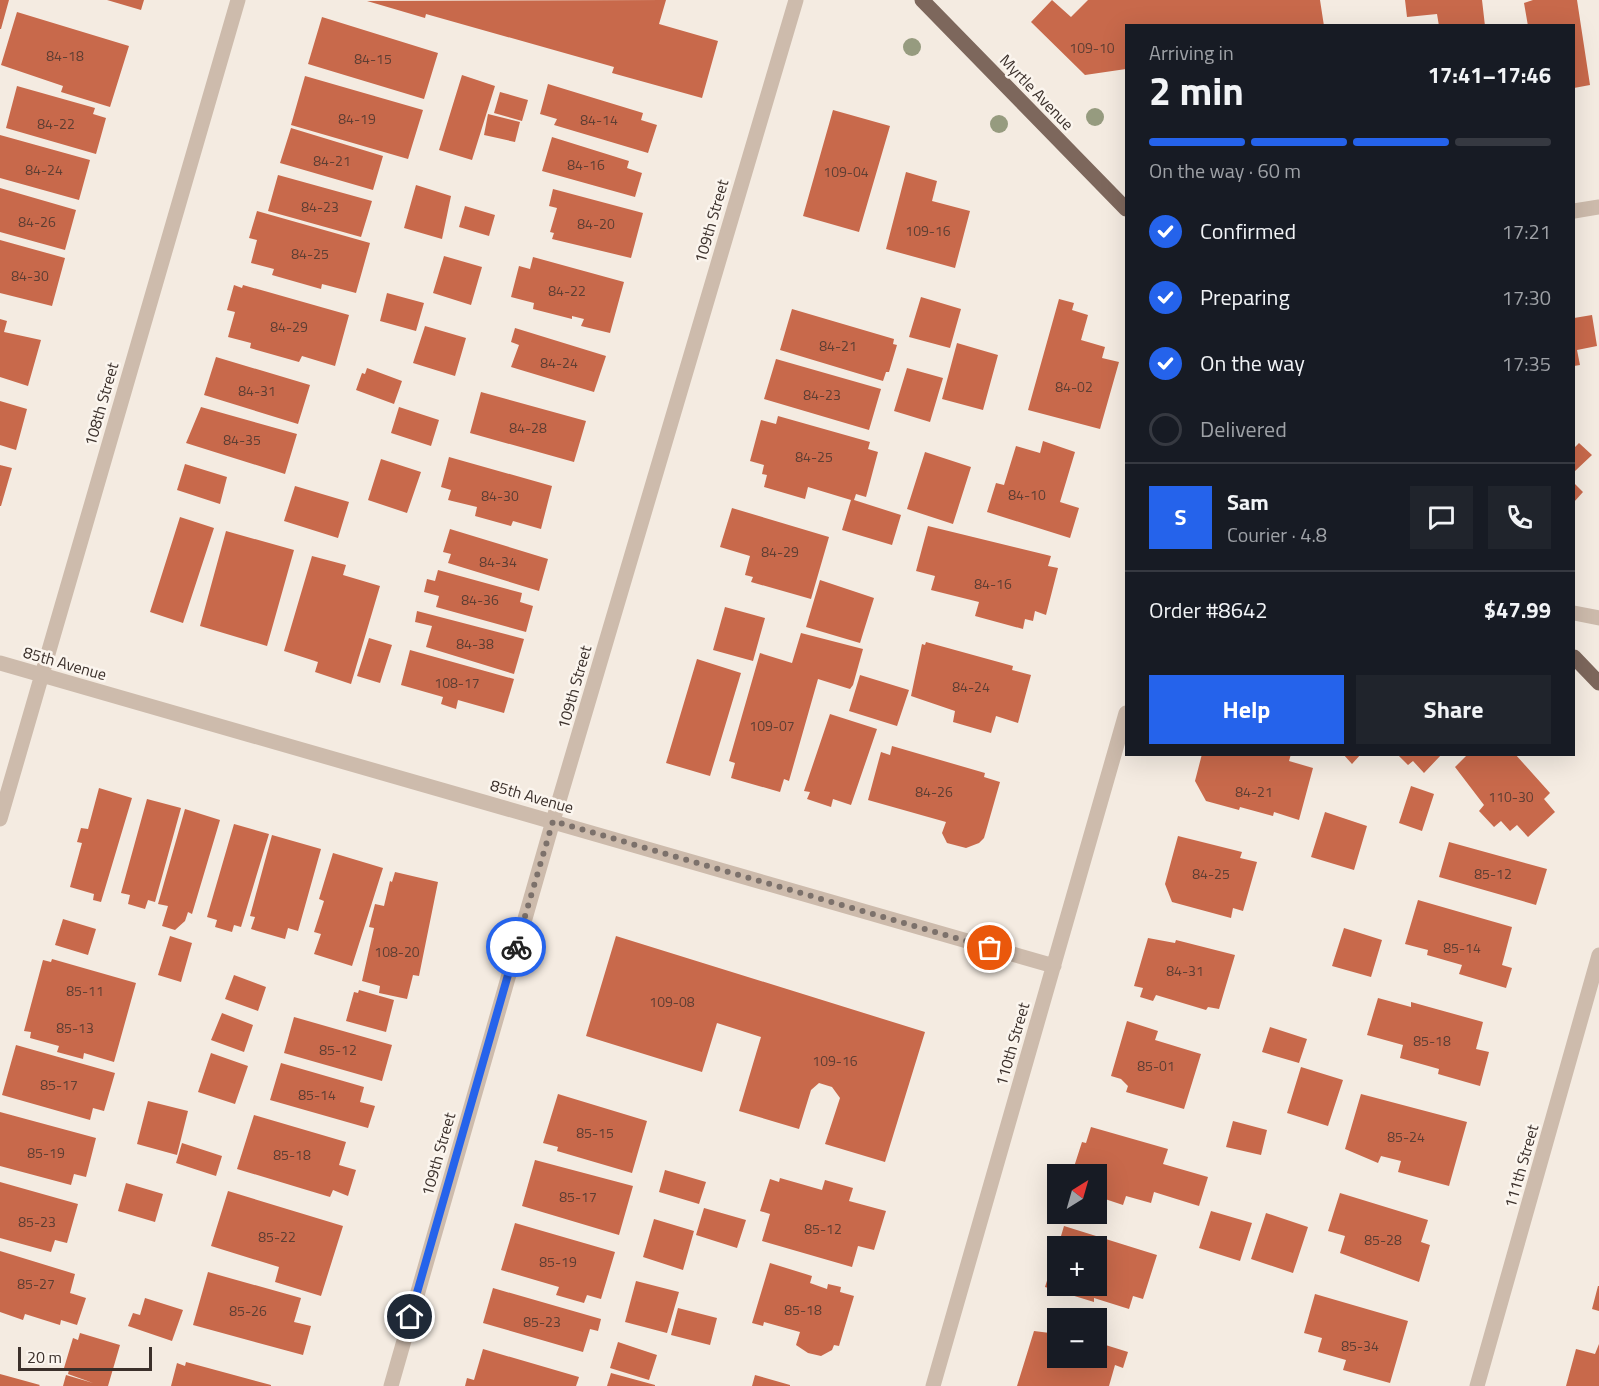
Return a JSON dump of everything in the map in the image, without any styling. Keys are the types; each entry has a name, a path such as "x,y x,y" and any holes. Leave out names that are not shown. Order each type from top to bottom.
{"main road":[{"name":"Myrtle Avenue","path":"922,0 1125,209"},
{"path":"1575,658 1599,683"}],"street":[{"name":"108th Street","path":"0,819 238,0"},
{"name":"109th Street","path":"391,1386 553,821 796,0"},
{"path":"1575,211 1599,207"},
{"path":"1575,613 1599,618"},
{"name":"85th Avenue","path":"0,663 1054,966"},
{"name":"110th Street","path":"933,1386 1125,717"},
{"name":"111th Street","path":"1478,1386 1599,955"}],"building":[{"path":"0,0 9,0 1,29 0,29"},
{"path":"107,0 144,0 141,10"},
{"path":"666,0 659,24 718,41 702,98 612,73 614,67 426,14 425,18 367,1"},
{"path":"1052,0 1071,17 1088,0 1320,0 1324,24 1125,24 1125,69 1085,75 1031,22"},
{"path":"1405,0 1482,0 1485,24 1439,24 1437,14 1407,17"},
{"path":"1533,0 1577,0 1590,85 1575,88 1575,24 1528,24 1524,3"},
{"path":"17,12 129,46 110,107 61,92 63,86 1,65"},
{"path":"322,17 438,53 424,99 308,64"},
{"path":"462,75 495,86 472,160 439,150"},
{"path":"305,76 423,110 408,159 291,125"},
{"path":"548,84 643,113 641,120 657,125 648,153 554,125 557,119 540,114"},
{"path":"17,86 95,108 93,114 106,118 96,154 6,128"},
{"path":"500,92 528,100 522,121 494,113"},
{"path":"833,110 890,126 859,232 803,216"},
{"path":"488,114 520,122 515,142 484,135"},
{"path":"291,128 383,156 373,190 280,163"},
{"path":"0,135 90,160 79,200 0,178"},
{"path":"552,137 629,161 627,168 642,173 635,197 542,171"},
{"path":"906,172 937,181 932,201 970,211 955,268 886,249"},
{"path":"278,175 372,201 361,237 268,211"},
{"path":"416,185 451,196 442,239 404,228"},
{"path":"0,188 76,210 65,250 0,232"},
{"path":"553,189 643,213 631,258 552,239 554,233 550,232 557,208 549,206"},
{"path":"465,206 495,215 489,236 459,227"},
{"path":"257,211 370,243 356,293 322,284 321,289 272,275 274,269 251,263 257,240 249,238"},
{"path":"0,240 65,258 52,306 0,293"},
{"path":"444,256 482,267 471,305 433,293"},
{"path":"533,257 624,282 610,333 581,326 584,319 572,316 572,319 533,309 534,303 511,297 519,266 530,269"},
{"path":"234,285 242,288 243,285 349,315 335,366 302,356 299,362 250,348 251,343 228,337 235,312 227,310"},
{"path":"387,293 424,303 416,331 380,321"},
{"path":"921,297 961,309 950,348 909,337"},
{"path":"1059,299 1074,303 1072,310 1088,315 1081,340 1105,347 1102,358 1119,362 1100,429 1028,410"},
{"path":"792,309 894,339 893,344 897,345 889,372 886,372 883,381 780,350"},
{"path":"1592,315 1597,346 1577,350 1580,365 1575,366 1575,318"},
{"path":"0,319 7,321 4,332 41,340 28,386 0,377"},
{"path":"425,326 466,338 455,376 413,363"},
{"path":"515,328 606,356 594,392 511,367 519,345 511,342"},
{"path":"957,343 998,355 983,410 942,399"},
{"path":"216,357 310,385 298,424 204,395"},
{"path":"776,359 881,389 869,430 764,399"},
{"path":"367,368 402,381 394,404 356,390 362,373 365,374"},
{"path":"907,368 943,378 930,422 894,411"},
{"path":"481,392 586,421 574,462 470,433"},
{"path":"0,401 27,409 16,450 0,445"},
{"path":"201,407 297,434 285,474 186,443"},
{"path":"399,407 439,420 431,446 391,433"},
{"path":"778,416 870,442 868,449 878,452 866,497 856,494 854,500 901,515 892,545 842,530 851,500 808,487 805,499 764,487 767,475 762,474 764,465 750,461 761,420 776,424"},
{"path":"1043,441 1075,452 1060,502 1079,508 1070,538 987,512 996,483 1004,485 1016,446 1040,453"},
{"path":"1579,443 1592,455 1575,471 1575,447"},
{"path":"925,452 971,467 953,524 907,509"},
{"path":"449,457 552,486 541,529 513,521 511,526 475,516 477,507 448,500 451,490 441,487"},
{"path":"381,459 421,472 407,513 368,500"},
{"path":"185,464 227,477 220,504 177,490"},
{"path":"0,465 12,468 1,506 0,506"},
{"path":"1575,484 1583,492 1575,501"},
{"path":"295,486 349,502 338,538 284,521"},
{"path":"732,508 829,537 811,599 751,582 753,577 745,575 750,556 720,547"},
{"path":"180,517 214,528 183,623 150,612"},
{"path":"928,526 1051,556 1048,566 1058,568 1046,615 1035,611 1033,621 1025,619 1023,629 975,616 979,602 931,590 935,576 916,571"},
{"path":"450,529 548,559 539,591 448,563 451,554 443,552"},
{"path":"226,531 294,550 267,646 200,626"},
{"path":"312,556 346,565 343,575 380,586 351,684 315,672 318,662 284,651"},
{"path":"438,570 522,593 520,602 533,606 526,632 436,607 439,596 424,592 427,579 435,581"},
{"path":"820,580 874,598 860,643 806,627"},
{"path":"725,607 765,618 753,661 713,650"},
{"path":"417,611 524,639 514,674 426,647 432,626 415,622"},
{"path":"801,633 863,649 853,685 850,689 818,679 789,781 784,779 780,792 731,778 735,763 729,761 760,653 792,663"},
{"path":"369,638 392,645 380,683 357,676"},
{"path":"926,642 1013,666 1012,670 1031,675 1018,723 996,716 991,733 953,722 955,711 911,696 922,644 925,645"},
{"path":"410,650 514,679 504,713 458,700 456,709 441,704 443,697 401,685"},
{"path":"697,659 741,673 710,776 666,763"},
{"path":"860,675 909,690 897,726 849,711"},
{"path":"830,714 877,729 851,805 833,799 831,807 807,799 810,792 804,791"},
{"path":"892,746 985,773 984,777 1000,782 984,838 979,843 966,848 947,843 942,833 946,822 868,800 881,752 890,755"},
{"path":"1201,756 1290,756 1289,761 1313,768 1299,820 1274,812 1273,816 1206,801 1195,781"},
{"path":"1345,756 1359,756 1352,764"},
{"path":"1399,756 1440,756 1424,773 1413,761 1408,765"},
{"path":"1466,756 1517,756 1550,793 1544,799 1555,812 1528,837 1517,825 1510,831 1501,821 1494,827 1479,811 1484,805 1455,767"},
{"path":"1411,786 1434,794 1422,831 1399,823"},
{"path":"99,788 132,798 101,902 93,900 94,894 70,887 82,843 77,842 81,828 88,829"},
{"path":"147,799 181,808 155,902 148,900 145,909 128,904 130,895 121,893"},
{"path":"185,809 220,820 192,914 188,912 185,921 175,930 162,926 168,906 158,904"},
{"path":"1325,812 1367,826 1354,870 1311,857"},
{"path":"234,824 269,834 241,927 234,925 232,932 215,927 217,920 207,917"},
{"path":"272,835 321,849 298,931 288,928 285,939 251,929 255,917 250,916"},
{"path":"1178,836 1242,852 1240,858 1257,862 1243,911 1233,908 1231,918 1172,902 1165,884"},
{"path":"1449,842 1547,869 1536,905 1439,877"},
{"path":"333,853 383,868 352,966 314,954 321,934 314,932 324,901 319,899"},
{"path":"395,872 438,882 419,976 413,975 407,999 379,993 380,986 362,981 374,928 369,927 375,904 384,906 390,881 392,882"},
{"path":"1418,900 1512,927 1502,965 1512,968 1506,988 1459,974 1462,965 1427,955 1428,950 1405,944"},
{"path":"63,919 96,929 88,955 55,945"},
{"path":"1344,928 1382,940 1371,977 1332,966"},
{"path":"170,936 192,943 181,982 158,975"},
{"path":"616,936 925,1032 885,1162 825,1144 840,1098 832,1087 819,1083 811,1090 799,1129 739,1111 761,1037 717,1023 702,1072 586,1036"},
{"path":"1148,938 1175,943 1176,940 1235,955 1219,1009 1208,1007 1206,1010 1156,995 1153,1001 1140,997 1143,988 1134,986"},
{"path":"52,959 136,983 114,1062 84,1053 83,1059 57,1052 59,1046 30,1038 31,1032 24,1031 43,960 51,962"},
{"path":"234,975 266,987 258,1011 225,999"},
{"path":"359,990 394,1000 386,1032 346,1021 354,992 358,993"},
{"path":"1378,998 1411,1007 1411,1002 1483,1022 1476,1049 1489,1052 1480,1086 1438,1074 1439,1069 1400,1058 1403,1045 1367,1035"},
{"path":"222,1013 253,1025 244,1052 211,1040"},
{"path":"294,1017 392,1045 382,1081 284,1053"},
{"path":"1127,1021 1158,1031 1155,1040 1201,1054 1184,1109 1126,1092 1128,1086 1121,1079 1111,1076"},
{"path":"1270,1027 1307,1039 1299,1063 1262,1052"},
{"path":"16,1045 115,1073 104,1111 93,1108 90,1120 2,1095"},
{"path":"211,1053 248,1066 235,1104 198,1092"},
{"path":"281,1063 364,1087 360,1102 375,1106 368,1128 270,1100"},
{"path":"1301,1067 1343,1080 1328,1126 1287,1113"},
{"path":"558,1094 647,1121 632,1173 557,1151 558,1147 543,1143"},
{"path":"1361,1094 1467,1122 1449,1186 1398,1172 1401,1161 1381,1156 1378,1163 1345,1149"},
{"path":"148,1101 188,1111 177,1155 137,1144"},
{"path":"0,1112 96,1138 86,1177 74,1174 71,1185 0,1166"},
{"path":"254,1115 346,1142 339,1165 356,1170 348,1196 333,1190 330,1197 237,1169"},
{"path":"1233,1121 1267,1130 1261,1155 1226,1147"},
{"path":"1091,1127 1168,1149 1163,1164 1208,1177 1199,1206 1154,1192 1151,1203 1126,1196 1123,1205 1107,1200 1107,1164 1075,1164 1082,1142 1086,1143"},
{"path":"182,1143 222,1156 216,1176 176,1163"},
{"path":"535,1160 633,1186 619,1235 522,1206"},
{"path":"665,1170 706,1182 699,1204 659,1192"},
{"path":"780,1178 822,1190 825,1180 853,1188 849,1201 886,1211 874,1250 858,1246 852,1267 762,1241 770,1214 760,1211 770,1179 779,1182"},
{"path":"0,1182 78,1204 67,1243 55,1240 51,1252 0,1238"},
{"path":"126,1183 163,1194 155,1222 118,1211"},
{"path":"228,1191 343,1226 321,1296 275,1282 279,1267 211,1246"},
{"path":"1340,1193 1428,1220 1421,1242 1430,1245 1419,1282 1340,1253 1345,1236 1328,1231"},
{"path":"704,1208 746,1220 737,1248 696,1235"},
{"path":"1211,1211 1252,1223 1240,1261 1199,1248"},
{"path":"1266,1213 1308,1227 1293,1273 1251,1259"},
{"path":"654,1219 694,1231 683,1270 643,1257"},
{"path":"515,1223 615,1252 601,1299 587,1295 584,1303 556,1295 559,1287 501,1270"},
{"path":"1064,1226 1096,1236 1061,1236"},
{"path":"1107,1239 1157,1255 1143,1299 1133,1296 1129,1309 1094,1298 1094,1302 1074,1296 1107,1296"},
{"path":"0,1251 75,1274 70,1293 86,1298 77,1325 61,1320 60,1325 25,1314 23,1320 0,1312"},
{"path":"770,1263 812,1276 810,1283 827,1289 828,1284 841,1287 840,1292 854,1296 839,1346 834,1345 832,1350 821,1356 808,1353 796,1345 800,1332 764,1322 763,1326 752,1323"},
{"path":"208,1272 301,1298 294,1322 311,1326 303,1355 193,1325"},
{"path":"636,1281 679,1292 667,1333 625,1322"},
{"path":"1599,1286 1599,1311 1592,1309"},
{"path":"493,1288 601,1319 598,1331 590,1329 583,1352 483,1323"},
{"path":"1315,1294 1408,1321 1390,1383 1343,1370 1346,1360 1318,1352 1322,1338 1304,1333"},
{"path":"145,1298 183,1310 172,1341 128,1326 133,1313 140,1315"},
{"path":"678,1308 717,1318 710,1345 671,1335"},
{"path":"1034,1331 1047,1333 1047,1368 1107,1368 1107,1345 1128,1352 1123,1368 1115,1365 1109,1386 1017,1386"},
{"path":"80,1333 120,1345 108,1386 63,1386 66,1375 93,1383 68,1374 69,1370 64,1368 73,1338 78,1340"},
{"path":"618,1342 657,1355 649,1380 610,1368"},
{"path":"1599,1344 1599,1386 1566,1386 1576,1349 1595,1354"},
{"path":"483,1349 579,1377 576,1386 465,1386 467,1378 474,1380"},
{"path":"186,1362 271,1386 171,1386 177,1363 185,1366"},
{"path":"611,1373 655,1385 655,1386 607,1386"},
{"path":"0,1374 40,1385 0,1386"},
{"path":"755,1375 790,1385 790,1386 752,1386"}],"way so far":[{"path":"516,947 553,821 990,948"}],"route":[{"path":"410,1317 516,947"}]}
